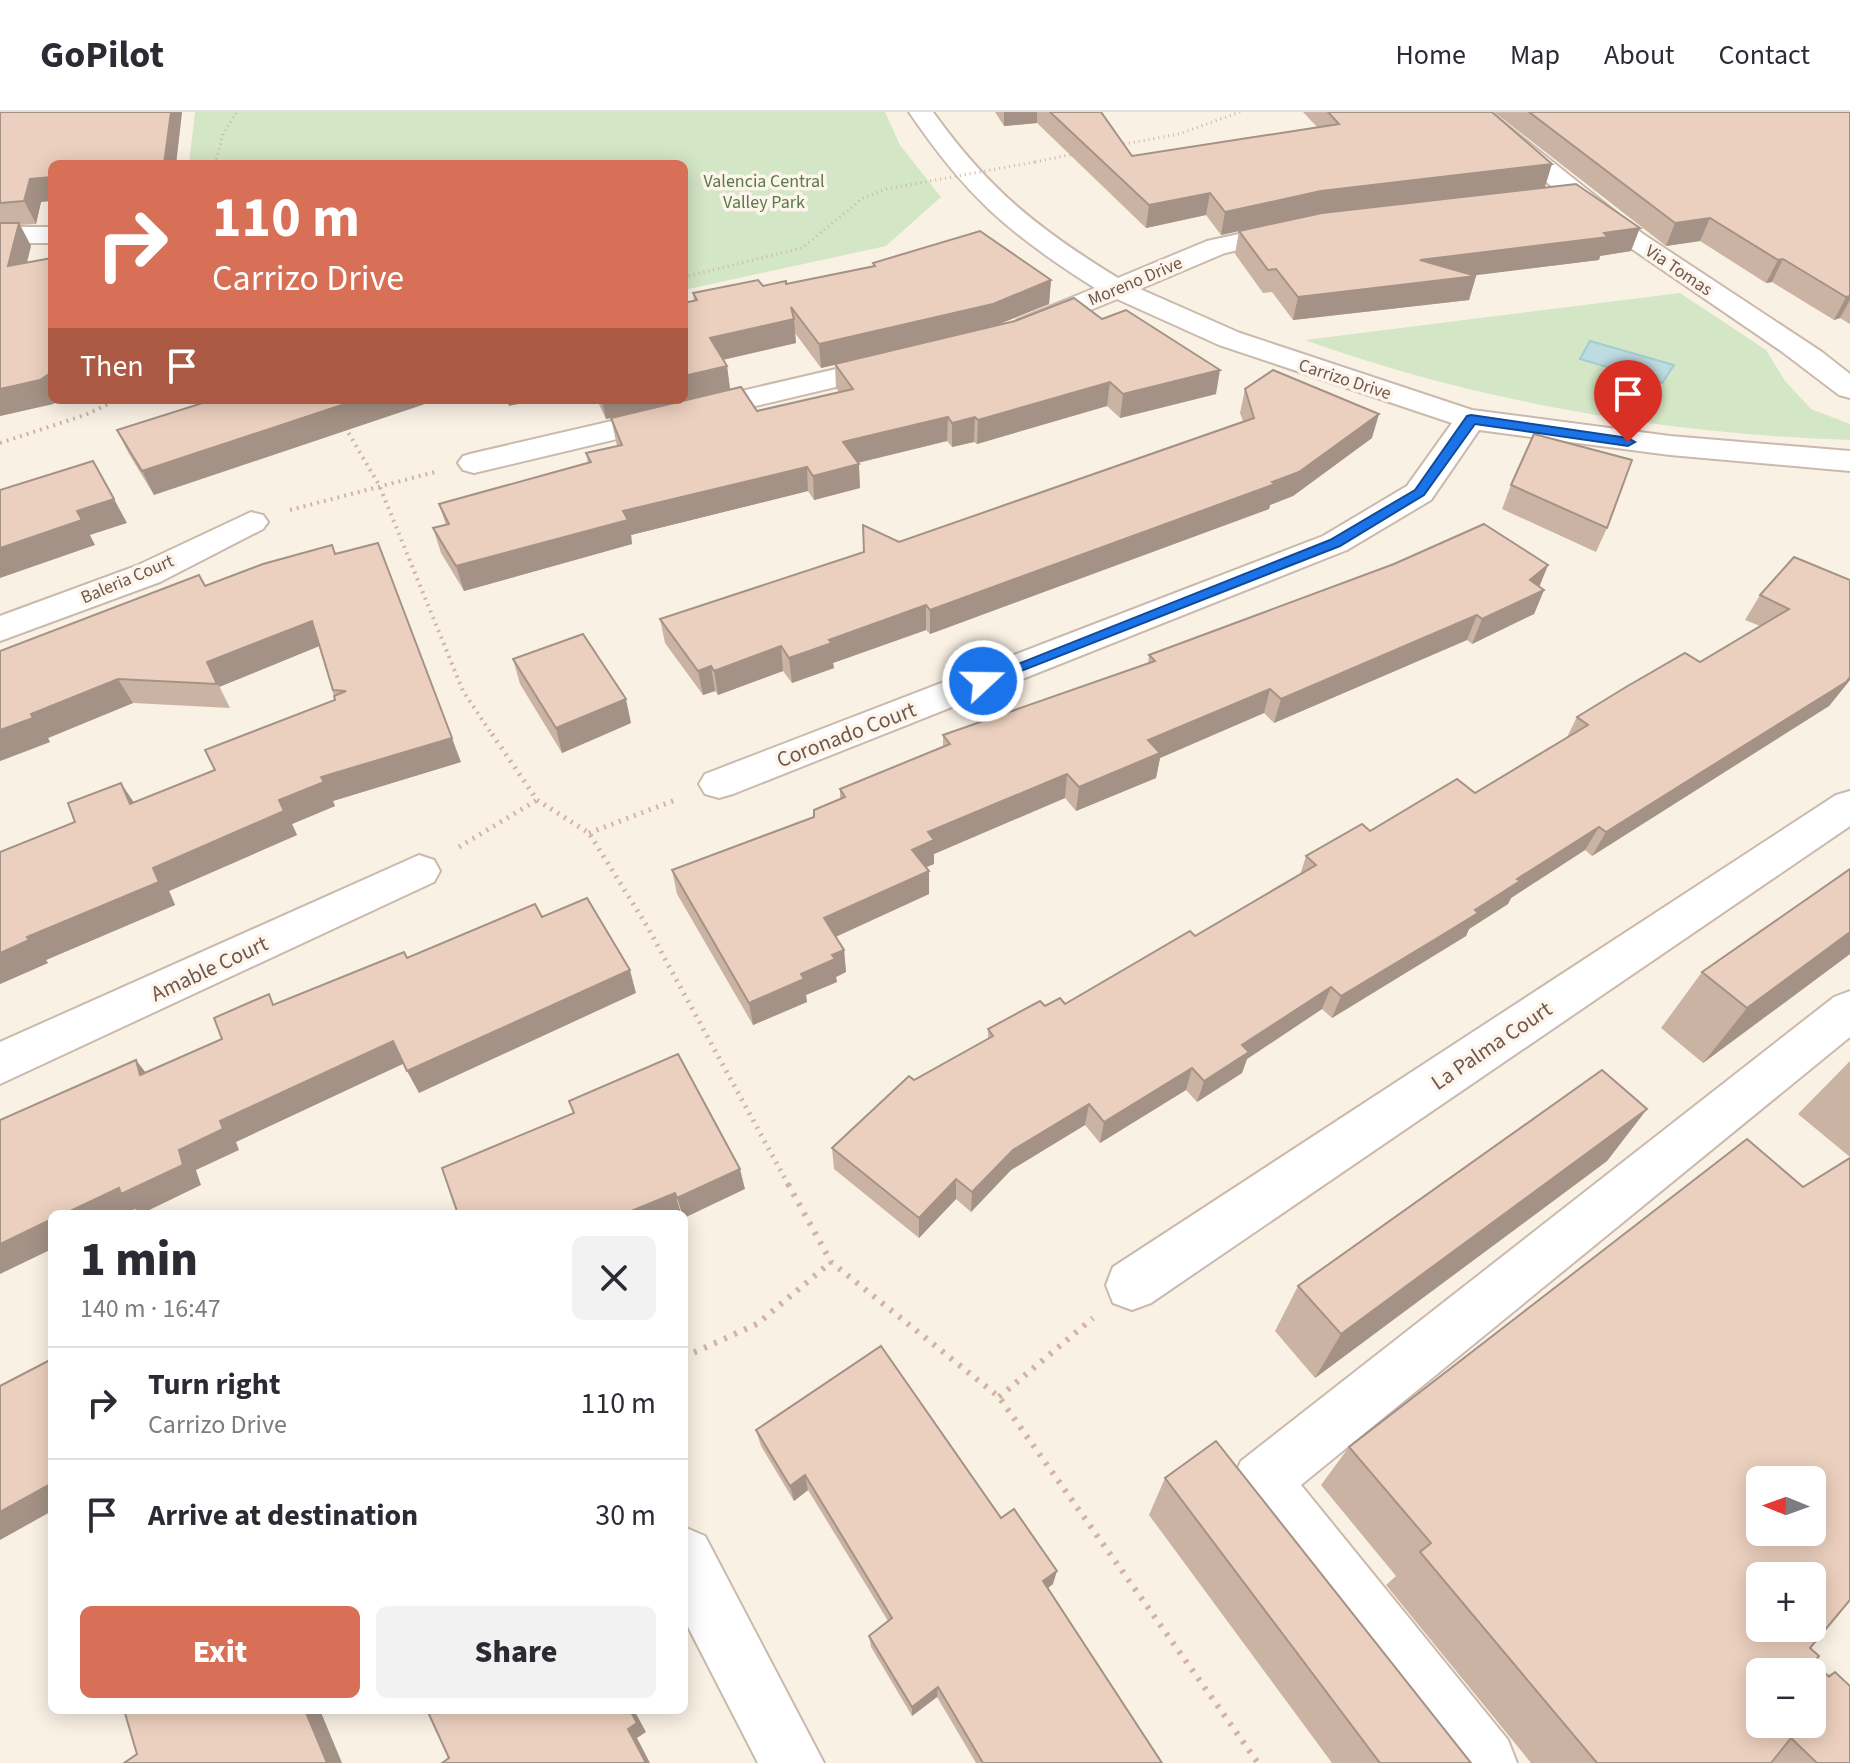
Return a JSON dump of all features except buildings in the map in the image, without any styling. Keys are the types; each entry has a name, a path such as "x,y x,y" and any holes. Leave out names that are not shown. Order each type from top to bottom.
{"street":[{"name":"Carrizo Drive","path":"921,112 941,147 1001,211 1051,248 1119,288 1255,350 1471,419 1691,451 1850,461"},
{"name":"Via Tomas","path":"1476,112 1570,195 1688,277 1803,350 1850,389"},
{"path":"1539,199 1570,195"},
{"name":"Moreno Drive","path":"1003,336 1217,247 1317,225"},
{"path":"0,235 48,235"},
{"path":"474,463 921,358"},
{"name":"Coronado Court","path":"719,784 1335,543 1419,493 1471,419"},
{"name":"Baleria Court","path":"0,629 148,574 251,522"},
{"name":"La Palma Court","path":"1132,1285 1850,806"},
{"name":"Amable Court","path":"0,1064 419,871"},
{"path":"1485,1763 1261,1481 1849,1012"},
{"path":"688,1565 792,1763"}],"path":[{"path":"216,160 223,134 237,112"},
{"path":"1107,148 1179,134 1240,112"},
{"path":"688,276 802,248 863,198 886,189 1078,153"},
{"path":"0,443 85,415 108,404"},
{"path":"343,424 379,485 463,691 537,800 589,833 655,940 831,1262 999,1397 1258,1763"},
{"path":"251,522 379,485 474,463"},
{"path":"589,833 719,784"},
{"path":"419,871 537,800"},
{"path":"688,1355 757,1324 831,1262"},
{"path":"999,1397 1132,1285"}],"green space":[{"name":"Valencia Central Valley Park","path":"195,112 885,112 900,145 941,197 886,246 688,289 688,160 189,160"},
{"path":"1680,293 1766,350 1785,381 1811,409 1850,424 1850,440 1712,431 1573,411 1437,381 1305,340"}],"water":[{"path":"1590,341 1674,365 1662,383 1580,359"}],"route":[{"path":"983,681 1335,543 1419,493 1471,419 1628,442"}]}
